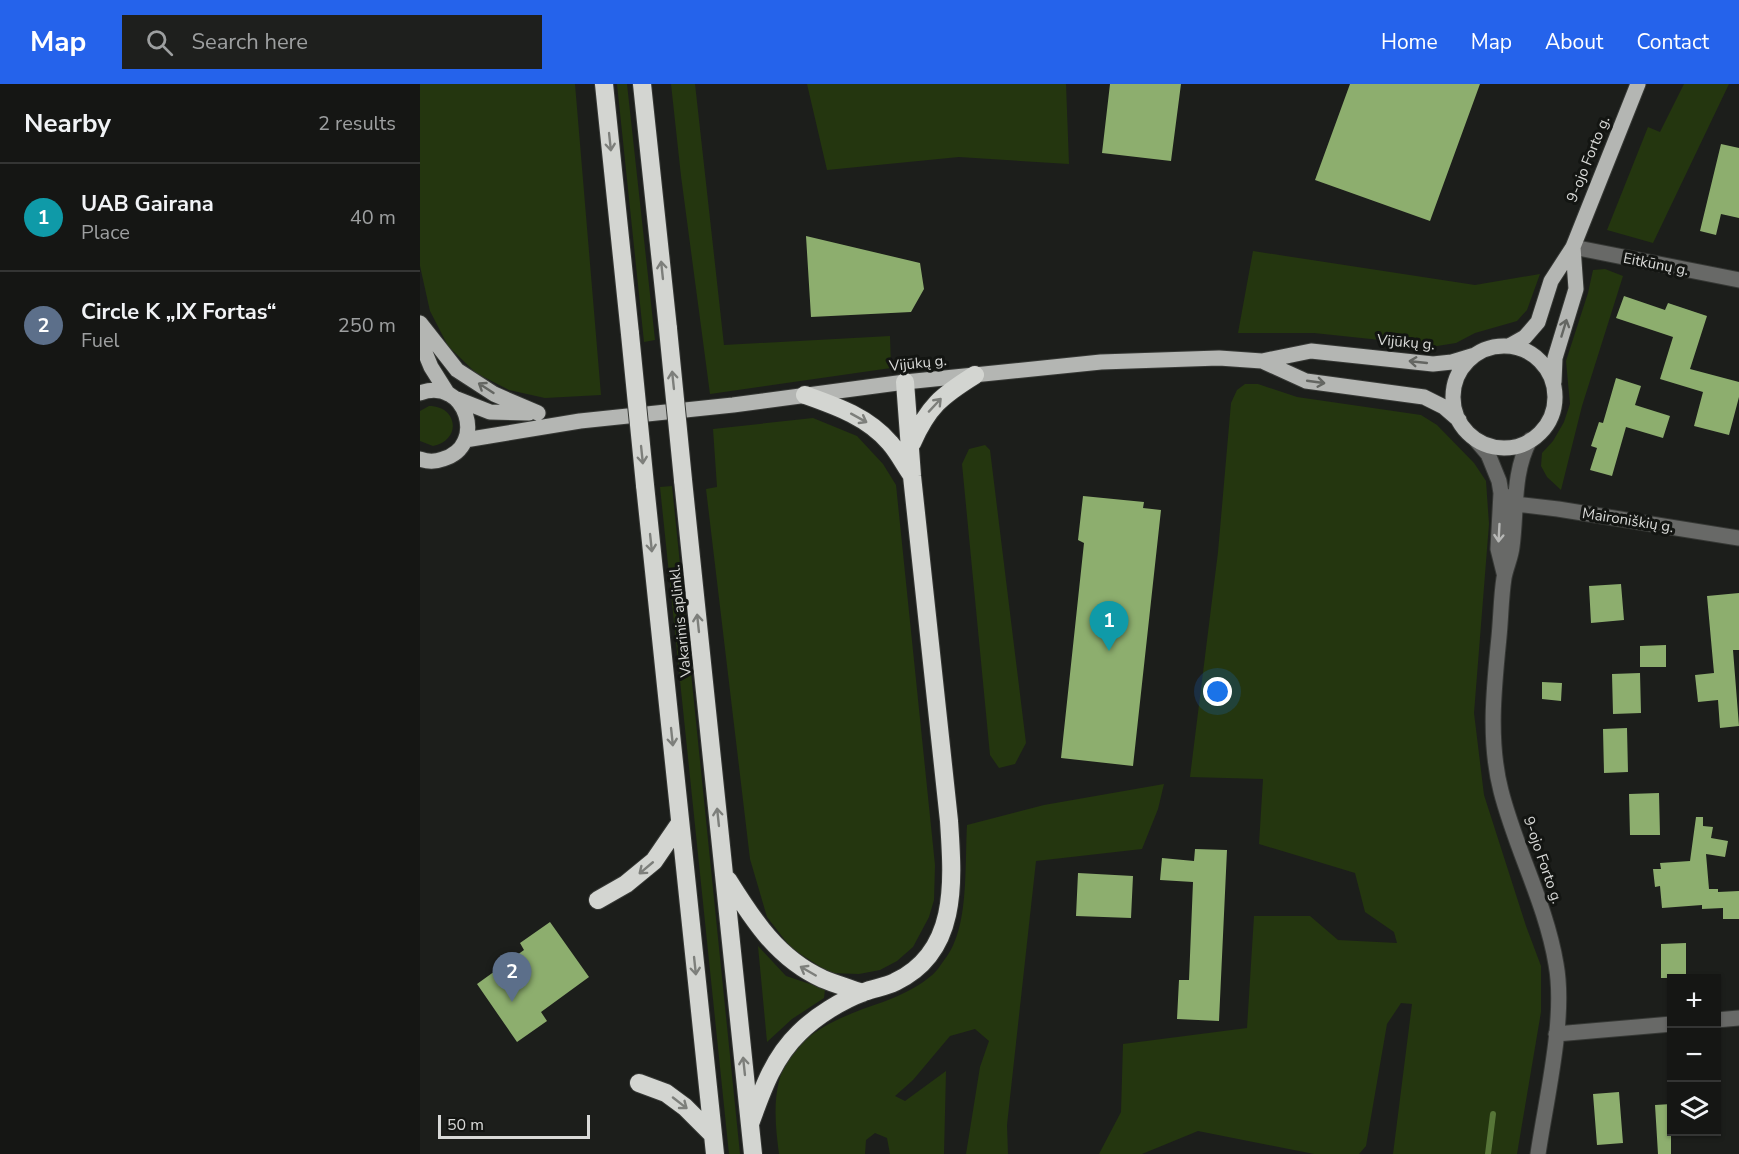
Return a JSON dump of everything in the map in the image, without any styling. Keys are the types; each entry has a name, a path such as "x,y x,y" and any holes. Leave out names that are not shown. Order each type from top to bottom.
{"highway":[{"name":"Vakarinis aplinkl.","path":"604,84 715,1154"},
{"name":"Vakarinis aplinkl.","path":"642,84 753,1154"},
{"path":"910,447 921,422 934,404 951,389 975,375"},
{"path":"750,1124 773,1066 799,1032 816,1018 862,993 894,983 910,973 926,959 937,943 946,921 951,893 949,821 912,476 906,382"},
{"path":"805,396 842,408 869,423 891,443 912,476"},
{"path":"598,900 626,884 654,861 680,823"},
{"path":"724,876 771,942 787,957 822,979 862,993"},
{"path":"639,1083 666,1093 685,1107 713,1135"}],"main road":[{"name":"9-ojo Forto g.","path":"1509,346 1525,337 1538,322 1551,281 1573,247 1638,84"},
{"name":"9-ojo Forto g.","path":"1554,386 1555,358 1576,289 1573,247"},
{"path":"420,323 457,370 494,394 538,413"},
{"path":"420,340 431,367 452,397 464,408 468,418 465,440 458,451 436,462 420,459"},
{"path":"1509,346 1524,350 1538,359 1548,371 1554,386 1555,401 1551,417 1530,441 1503,448 1489,446 1476,440 1466,431 1454,406 1453,392 1461,371 1475,355 1485,349 1509,346"},
{"name":"Vijūkų g.","path":"465,440 580,421 805,396 906,382 1163,358 1262,361 1311,351 1433,364 1452,362 1475,355"},
{"name":"Vijūkų g.","path":"1262,361 1306,381 1424,397 1444,407 1459,420"},
{"name":"Vijūkų g.","path":"420,393 437,391 490,412 538,413 580,421"}],"street":[{"name":"Eitkūnų g.","path":"1573,247 1739,280"},
{"name":"9-ojo Forto g.","path":"1476,440 1496,468 1501,493 1498,549 1504,576"},
{"name":"9-ojo Forto g.","path":"1530,441 1522,455 1518,469 1512,549 1504,576 1494,714 1500,789 1548,931 1557,966 1556,1034 1538,1154"},
{"path":"1501,493 1516,504"},
{"name":"Maironiškių g.","path":"1516,504 1558,508 1739,538"},
{"path":"1721,1020 1739,1018"},
{"path":"1556,1034 1667,1024"}],"green space":[{"path":"420,84 575,84 601,395 545,398 509,390 476,373 448,346 430,311 420,266"},
{"path":"617,84 627,84 655,340 644,342"},
{"path":"671,84 695,84 724,345 890,336 891,368 710,394"},
{"path":"807,84 1066,84 1069,164 959,157 827,170"},
{"path":"1684,84 1729,84 1653,243 1607,230 1648,127 1660,132"},
{"path":"1253,251 1475,285 1540,274 1527,310 1517,321 1475,333 1456,343 1437,346 1314,333 1238,333"},
{"path":"1605,269 1623,276 1582,406 1561,490 1547,477 1541,466 1542,453 1553,441 1564,422 1570,404 1566,361 1593,270"},
{"path":"1245,384 1258,384 1297,397 1421,415 1437,425 1474,463 1486,481 1489,524 1474,713 1484,795 1541,966 1541,1012 1517,1154 1393,1154 1412,1004 1401,1003 1387,1024 1366,1146 1359,1154 1314,1154 1198,1131 1142,1154 1099,1154 1121,1112 1123,1044 1247,1028 1254,916 1310,916 1338,940 1397,943 1394,932 1365,912 1355,873 1259,844 1263,779 1190,777 1218,552 1231,403 1237,390"},
{"path":"429,406 439,407 446,411 453,424 449,437 433,446 420,441 420,411"},
{"path":"813,418 857,436 883,464 896,485 935,865 934,900 929,917 913,947 897,961 880,970 859,974 830,973 791,948 767,917 750,859 706,489 717,487 713,429"},
{"path":"985,445 990,450 1026,743 1015,764 999,768 990,755 962,464 969,449"},
{"path":"672,486 740,1154 729,1154 660,487"},
{"path":"1164,784 1158,809 1142,849 1036,861 1007,1125 1008,1154 966,1154 980,1067 989,1041 975,1029 950,1036 913,1080 895,1096 905,1101 946,1071 944,1154 890,1154 887,1138 875,1133 866,1140 865,1154 779,1154 776,1118 777,1090 785,1065 795,1051 820,1029 898,996 930,977 950,952 962,916 967,825 1044,805"},
{"path":"758,946 786,976 825,989 824,998 792,1019 767,1042"}],"building":[{"path":"1110,84 1181,84 1171,161 1102,153"},
{"path":"1350,84 1480,84 1430,221 1315,180"},
{"path":"1721,144 1739,148 1739,218 1721,214 1716,235 1700,231"},
{"path":"806,236 920,263 924,289 911,312 811,317"},
{"path":"1624,296 1665,310 1668,303 1707,316 1690,369 1739,382 1739,397 1729,435 1694,426 1703,392 1660,379 1673,337 1616,318"},
{"path":"1616,378 1641,386 1635,405 1670,416 1663,438 1626,427 1612,476 1590,470 1597,448 1591,446 1599,422 1603,423"},
{"path":"1083,496 1144,502 1143,508 1161,510 1133,766 1061,758 1084,543 1078,540"},
{"path":"1621,584 1624,620 1591,623 1589,586"},
{"path":"1739,593 1739,650 1733,650 1739,726 1720,728 1718,700 1698,702 1695,675 1714,673 1707,596"},
{"path":"1666,645 1666,667 1640,667 1640,646"},
{"path":"1640,673 1641,713 1613,714 1612,674"},
{"path":"1542,682 1562,683 1561,701 1542,699"},
{"path":"1627,728 1628,772 1604,773 1603,729"},
{"path":"1659,793 1660,835 1630,835 1629,794"},
{"path":"1696,817 1703,817 1703,826 1713,827 1711,838 1728,841 1725,857 1706,854 1709,889 1718,889 1718,892 1739,891 1739,919 1723,919 1723,908 1702,909 1702,905 1662,908 1660,886 1655,887 1653,869 1661,869 1660,863 1690,861"},
{"path":"1195,849 1227,850 1219,1021 1177,1019 1179,980 1189,980 1193,882 1160,880 1162,858 1194,861"},
{"path":"1078,873 1133,876 1131,918 1076,916"},
{"path":"550,922 589,977 541,1012 547,1021 517,1042 477,984 524,950 520,943"},
{"path":"1686,943 1686,974 1667,974 1667,978 1661,978 1661,944"},
{"path":"1619,1092 1623,1143 1597,1145 1593,1094"},
{"path":"1667,1104 1667,1136 1671,1136 1671,1154 1658,1154 1655,1105"}],"waterway":[{"path":"1488,1154 1493,1114"}],"place":[{"name":"UAB Gairana","path":"1109,651"},
{"name":"Circle K „IX Fortas“","path":"512,1002"}]}
